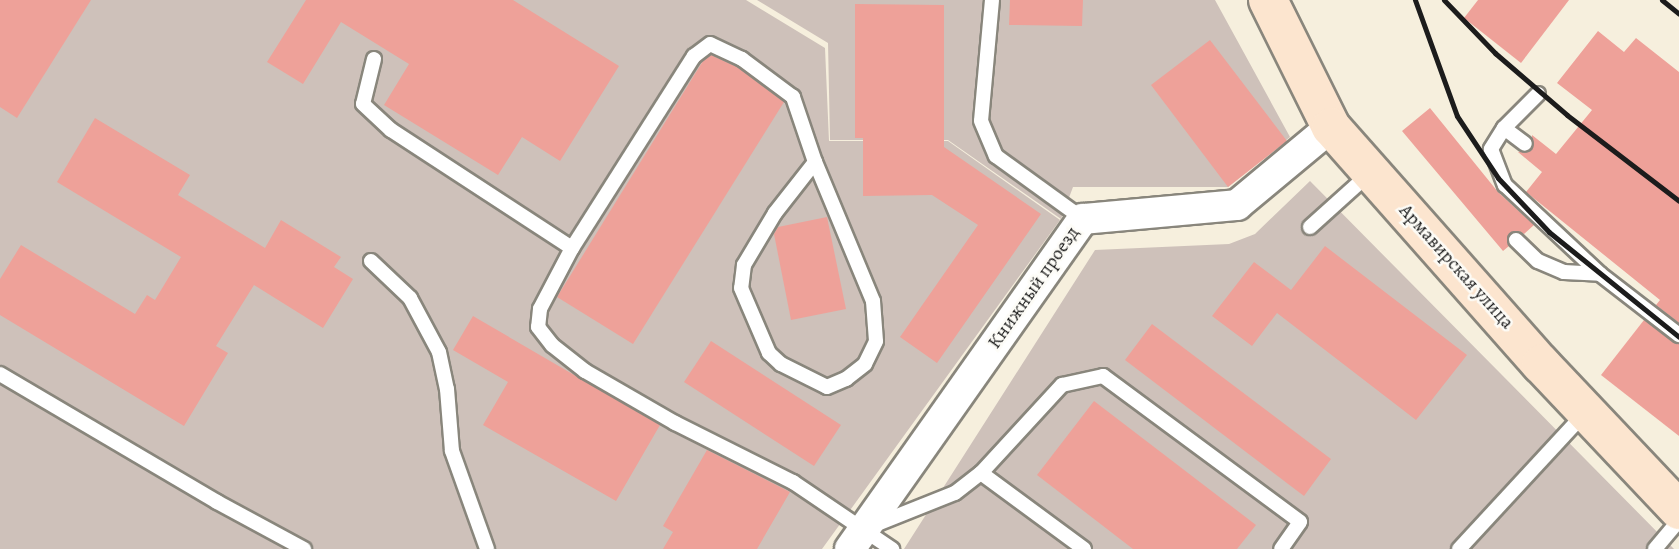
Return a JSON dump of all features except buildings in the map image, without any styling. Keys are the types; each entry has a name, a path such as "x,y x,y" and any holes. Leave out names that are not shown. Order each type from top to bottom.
{"main road":[{"name":"Армавирская улица","path":"1268,0 1331,127 1541,364 1679,509"}],"street":[{"name":"Книжный проезд","path":"857,539 1083,219 1237,205 1331,127"}],"lane":[{"path":"992,0 981,121 996,156 1083,219"},
{"path":"815,162 775,214 744,265 741,288 769,353 780,364 827,387 846,379 865,364 876,341 873,301 815,162 793,97 742,59 710,44 694,56 572,248 540,309 538,327 552,345 585,371 675,423 793,482 857,539 892,549"},
{"path":"374,59 363,104 401,137 572,248"},
{"path":"1538,94 1504,128 1491,149 1505,185 1600,274 1679,335"},
{"path":"1504,128 1525,144"},
{"path":"1310,227 1371,172"},
{"path":"1516,240 1538,261 1564,272 1600,274"},
{"path":"371,261 410,298 439,352 447,389 452,451 487,549"},
{"path":"0,374 217,502 304,549"},
{"path":"857,539 955,493 981,473 1062,385 1103,376 1300,522 1280,549"},
{"path":"1459,549 1588,411"},
{"path":"981,473 1084,549"},
{"path":"1655,549 1679,520"}],"shaded area":[{"path":"0,0 746,0 825,48 829,141 948,141 1060,220 822,549 0,549"},
{"path":"757,0 1215,0 1290,137 1228,187 1073,187 1061,219 948,140 830,140 828,43"},
{"path":"1310,181 1674,549 904,549 1095,250 1229,244 1255,234"}],"railway":[{"path":"1415,0 1457,116 1498,178 1549,232 1679,337"},
{"path":"1444,0 1495,53 1567,115 1679,201"},
{"path":"1662,0 1679,14"}]}
